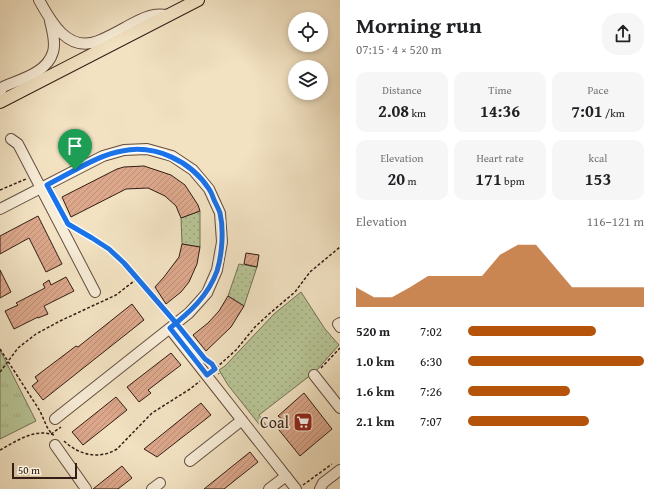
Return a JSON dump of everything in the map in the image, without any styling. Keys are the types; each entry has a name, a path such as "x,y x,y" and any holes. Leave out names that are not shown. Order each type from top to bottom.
{"main road":[{"path":"0,102 198,0"}],"street":[{"path":"39,0 50,21 63,35 73,42 86,44 97,42 138,21 154,15 170,15"},
{"path":"0,92 3,87 40,71 48,62 53,51 50,21"},
{"path":"11,139 18,144 95,292"},
{"path":"0,209 103,156 124,150 147,150 172,156 193,170 209,189 220,213 222,242 217,270 207,293 189,313 55,418"},
{"path":"340,323 338,324 340,327"},
{"path":"173,326 211,372 242,420 296,489"},
{"path":"314,374 340,408"},
{"path":"190,461 242,420"},
{"path":"59,441 86,489"},
{"path":"320,489 323,482 340,470"},
{"path":"269,489 286,476"}],"path":[{"path":"0,190 12,186 34,174"},
{"path":"68,224 109,249 124,263 138,278 173,326"},
{"path":"0,350 40,411 51,434 59,441 77,451 86,454 104,455 117,449 152,413 162,405 190,389 236,350 255,327 295,292 310,272 340,247"},
{"path":"0,372 18,348 36,334 116,295 138,278"},
{"path":"314,374 340,348"},
{"path":"205,359 212,364 211,372"},
{"path":"211,372 221,379"},
{"path":"0,450 30,435 51,434 61,427 55,418"},
{"path":"51,434 59,441"}],"green space":[{"path":"200,211 200,247 182,244 181,218"},
{"path":"239,264 257,267 244,306 228,296"},
{"path":"301,292 325,329 339,345 316,371 259,415 266,425 262,428 228,385 219,370 225,366 274,314"},
{"path":"0,350 36,421 0,439"}],"building":[{"path":"144,166 171,175 185,185 198,205 200,211 181,218 176,206 165,196 148,188 126,189 71,217 62,197 117,169 124,167"},
{"path":"38,216 62,264 46,272 29,238 0,254 0,236"},
{"path":"182,244 200,247 197,264 189,282 181,292 166,304 155,287 179,257"},
{"path":"246,253 259,255 257,267 244,264"},
{"path":"0,270 11,292 0,298"},
{"path":"66,277 74,291 44,306 48,314 38,317 14,329 5,311 18,305 16,303 45,288 43,284 49,280 51,285"},
{"path":"228,296 244,306 231,327 206,351 193,335 208,323 219,311"},
{"path":"132,304 144,320 43,400 32,386 38,381 35,377 76,346 78,347"},
{"path":"171,353 181,365 148,390 151,393 139,402 127,387"},
{"name":"Coal","path":"304,393 332,429 300,456 275,425 282,419 278,416"},
{"path":"116,397 127,410 83,445 72,432"},
{"path":"201,403 211,415 157,457 144,449"},
{"path":"250,452 258,462 224,489 204,489"},
{"path":"122,466 132,478 118,489 93,489"}],"place":[{"name":"Coal","path":"303,422"}],"route":[{"path":"75,170 47,185 64,219 68,224 109,249 124,263 176,323 205,359 212,364 215,369 207,375 170,328 176,323 189,313 207,293 217,270 222,242 220,213 209,189 193,170 172,156 147,150 124,150 103,156 75,170"}]}
